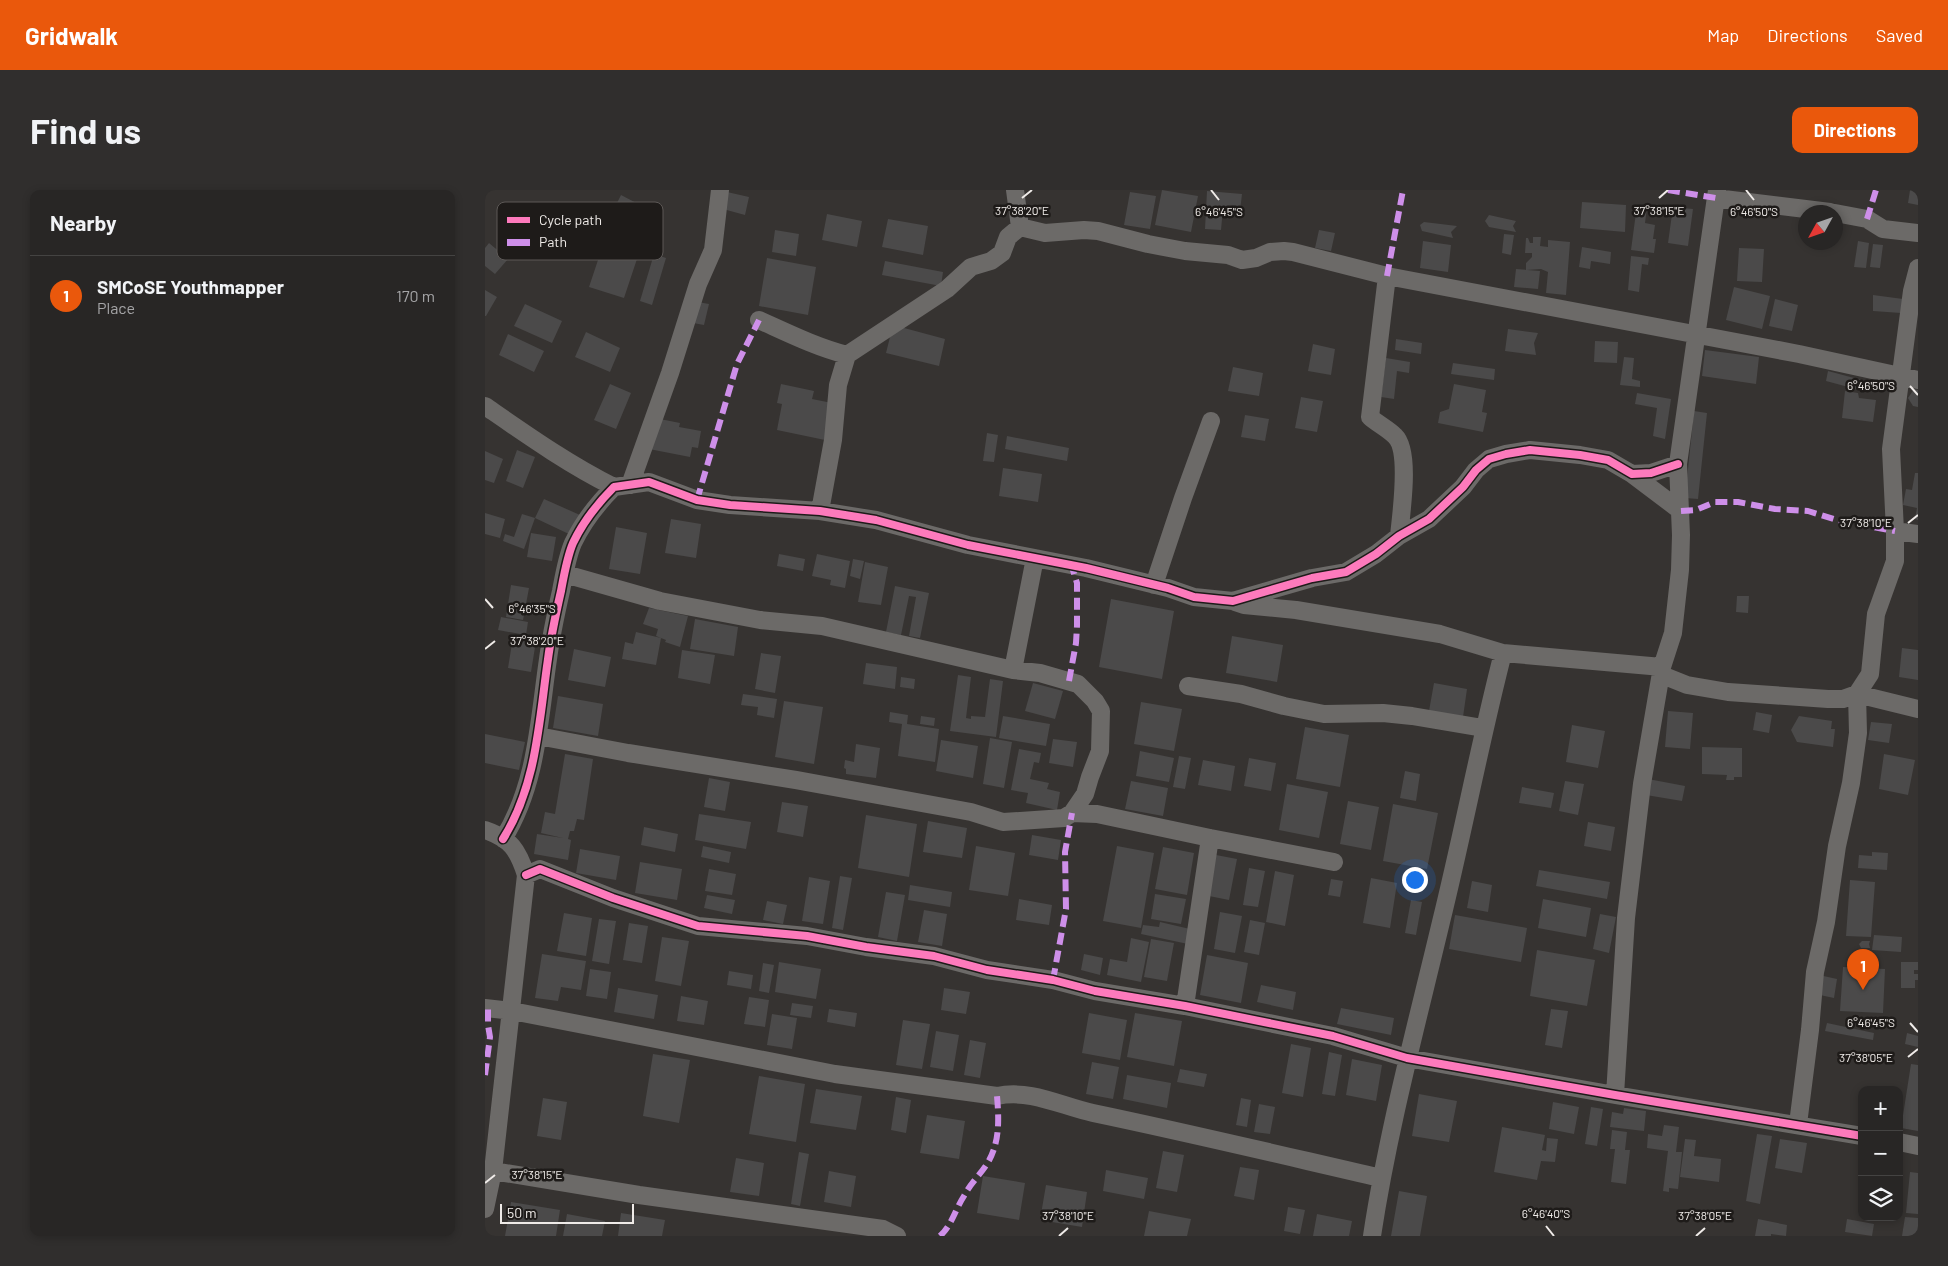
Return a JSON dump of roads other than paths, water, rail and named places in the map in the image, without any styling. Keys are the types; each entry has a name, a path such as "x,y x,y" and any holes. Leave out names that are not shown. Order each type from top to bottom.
{"street":[{"path":"622,486 670,373 698,284 713,250 720,190"},
{"path":"1015,190 1020,227"},
{"path":"1615,1095 1627,909 1642,784 1662,671 1673,633 1680,570 1681,511 1678,464 1695,334 1717,194 1798,207"},
{"path":"1843,215 1867,219 1883,229 1918,233"},
{"path":"820,511 833,440 838,385 847,355 932,299 971,266 991,261 1001,253 1008,237 1020,227"},
{"path":"1020,227 1045,233 1084,230 1098,231 1148,244 1228,256 1242,260 1256,258 1270,252 1284,251 1387,276 1695,334 1910,378"},
{"path":"1798,1124 1811,1030 1815,972 1826,922 1837,846 1851,783 1858,732 1857,694 1870,674 1876,614 1895,561 1891,449 1910,378 1912,290 1918,268"},
{"path":"1387,276 1370,417 1397,436 1403,451 1405,481 1399,536"},
{"path":"759,320 795,334 811,344 847,355"},
{"path":"485,406 553,453 586,473 622,486"},
{"path":"1154,585 1211,421"},
{"path":"1233,601 1312,578 1346,572 1376,554 1399,536 1429,519 1463,487 1475,470 1489,459 1507,454 1530,450 1581,455 1608,460 1632,474 1681,511"},
{"path":"1632,474 1651,472 1678,464"},
{"path":"503,839 514,822 523,802 538,736 551,637 572,545 605,496 622,486 649,482 697,500 730,505 820,511 876,520 967,545 1071,564 1168,588 1195,597 1233,601 1243,605 1296,610 1440,634 1503,653 1662,671 1687,685 1759,695 1843,699 1857,694 1918,709"},
{"path":"1895,531 1918,534"},
{"path":"1013,670 1035,558"},
{"path":"538,736 628,754 796,780 961,810 1003,822 1064,818 1072,813 1085,794 1100,752 1101,711 1095,701 1078,684 1041,673 1013,670 822,626 760,620 660,600 565,574"},
{"path":"1372,1236 1381,1178 1407,1058 1469,806 1483,728 1503,653"},
{"path":"1188,686 1241,694 1284,706 1324,714 1383,713 1483,728"},
{"path":"1072,813 1097,814 1334,862"},
{"path":"485,830 503,839 519,853 526,875 493,1171 485,1209"},
{"path":"1185,1006 1210,838"},
{"path":"526,875 540,869 613,898 698,926 807,936 866,947 934,956 987,970 1053,980 1095,991 1185,1006 1333,1036 1407,1058 1858,1135"},
{"path":"485,1008 512,1011 835,1074 997,1096 1010,1094 1034,1095 1071,1108 1148,1123 1381,1178"},
{"path":"1903,1143 1918,1146"},
{"path":"493,1171 648,1196 883,1229 897,1236"}],"place":[{"name":"SMCoSE Youthmapper","path":"1863,990"}]}
